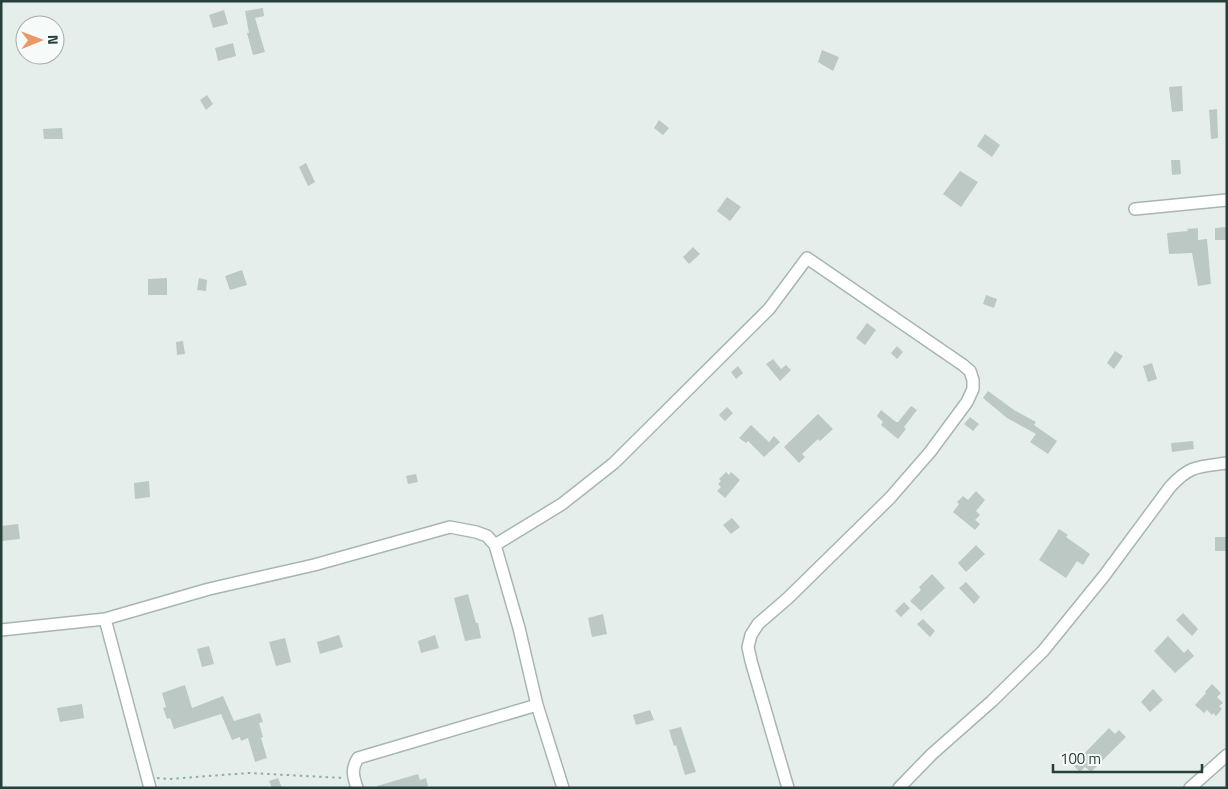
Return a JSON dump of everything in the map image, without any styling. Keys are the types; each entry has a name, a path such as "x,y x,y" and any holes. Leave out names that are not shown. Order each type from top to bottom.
{"street":[{"path":"1135,210 1227,200"},
{"path":"495,545 562,504 614,463 769,309 807,258 963,365 970,371 973,389 967,402 930,452 890,498 788,598 758,624 751,635 748,648 751,662 788,788"},
{"path":"899,788 932,754 1043,651 1104,576 1170,487 1182,474 1193,468 1227,463"},
{"path":"1,630 105,619 208,588 314,565 450,527 476,532 487,536 495,545 519,628 537,704 563,788"},
{"path":"105,619 148,782"},
{"path":"355,783 354,764 358,758 537,704"},
{"path":"1190,788 1227,756"}],"path":[{"path":"148,782 249,773 355,783"}],"building":[{"path":"263,8 264,16 255,18 265,52 253,55 247,33 249,33 245,11"},
{"path":"224,10 228,24 213,28 209,15"},
{"path":"233,43 236,56 218,61 215,48"},
{"path":"822,50 839,57 833,71 818,62"},
{"path":"1182,86 1183,111 1172,112 1169,87"},
{"path":"207,95 213,104 206,110 200,100"},
{"path":"1217,109 1218,138 1211,139 1209,110"},
{"path":"659,120 669,128 663,135 654,128"},
{"path":"62,128 63,139 44,139 43,129"},
{"path":"985,134 1000,145 992,157 977,146"},
{"path":"1171,160 1180,160 1181,174 1172,175"},
{"path":"306,163 315,182 308,186 299,167"},
{"path":"960,171 978,182 961,207 943,194"},
{"path":"727,197 741,207 730,221 717,211"},
{"path":"1227,227 1227,240 1215,240 1215,228"},
{"path":"1198,228 1198,240 1207,239 1211,284 1198,286 1192,253 1169,254 1167,233"},
{"path":"693,247 700,254 689,264 683,257"},
{"path":"242,270 247,285 230,290 225,276"},
{"path":"167,278 167,295 148,295 148,279"},
{"path":"199,278 207,280 206,291 197,290"},
{"path":"986,295 997,299 994,308 983,304"},
{"path":"867,323 876,330 865,345 856,338"},
{"path":"183,341 185,354 177,355 176,342"},
{"path":"897,346 903,352 897,359 891,353"},
{"path":"1115,351 1123,356 1114,369 1107,363"},
{"path":"773,359 781,369 786,365 791,370 780,381 766,364"},
{"path":"1152,363 1157,379 1148,382 1143,366"},
{"path":"738,366 743,373 736,379 731,372"},
{"path":"988,391 1014,410 1036,422 1034,425 1057,441 1048,454 1030,442 1036,434 1007,418 983,398"},
{"path":"911,406 917,410 904,427 906,429 898,439 881,425 883,422 877,416 881,410 898,422"},
{"path":"727,407 733,413 725,421 719,415"},
{"path":"818,414 833,429 820,441 818,439 802,454 805,457 799,463 784,447"},
{"path":"970,417 979,424 973,431 964,424"},
{"path":"751,425 769,442 774,436 780,442 764,457 748,441 746,443 739,438"},
{"path":"1193,441 1194,449 1172,452 1171,443"},
{"path":"726,472 729,475 731,472 740,480 725,498 717,491 721,487 718,484 721,481 719,479"},
{"path":"416,474 418,482 408,484 406,476"},
{"path":"149,481 150,497 135,499 134,483"},
{"path":"976,491 985,500 976,511 980,515 975,520 980,524 975,530 953,512 959,504 957,502 963,496 968,500"},
{"path":"732,518 740,527 731,534 723,525"},
{"path":"18,524 20,539 1,541 1,526"},
{"path":"1059,529 1068,535 1066,537 1090,554 1083,565 1077,561 1066,578 1039,560"},
{"path":"1215,537 1226,537 1226,551 1215,551"},
{"path":"976,545 985,554 966,572 958,563"},
{"path":"932,574 945,588 921,611 910,601 921,590 919,587"},
{"path":"966,582 980,597 974,604 959,588"},
{"path":"468,594 481,638 465,641 454,598"},
{"path":"904,602 910,608 901,617 895,611"},
{"path":"1183,613 1198,629 1192,636 1176,620"},
{"path":"603,614 607,634 592,637 588,618"},
{"path":"923,619 935,631 930,637 917,624"},
{"path":"339,635 343,647 320,654 317,642"},
{"path":"435,635 439,648 421,653 418,641"},
{"path":"1168,636 1184,653 1188,649 1194,656 1175,673 1154,651"},
{"path":"285,638 291,662 276,666 269,642"},
{"path":"209,646 214,664 202,667 197,649"},
{"path":"1212,684 1221,693 1217,697 1223,703 1219,706 1222,709 1216,716 1207,710 1204,713 1195,705"},
{"path":"185,685 192,708 223,696 234,721 260,713 263,722 259,723 263,737 261,738 267,758 255,762 248,738 241,741 240,737 232,740 221,714 174,729 170,718 167,719 163,708 166,707 162,693"},
{"path":"1153,689 1163,700 1150,712 1141,702"},
{"path":"82,704 84,718 60,722 57,708"},
{"path":"650,710 654,720 636,725 633,715"},
{"path":"681,727 696,772 685,775 676,745 674,746 669,730"},
{"path":"1109,728 1115,734 1119,730 1126,737 1091,772 1085,767 1080,772 1073,765"},
{"path":"418,774 420,780 426,778 428,786 422,788 377,788 377,786"},
{"path":"278,778 282,788 272,788 269,781"}]}
